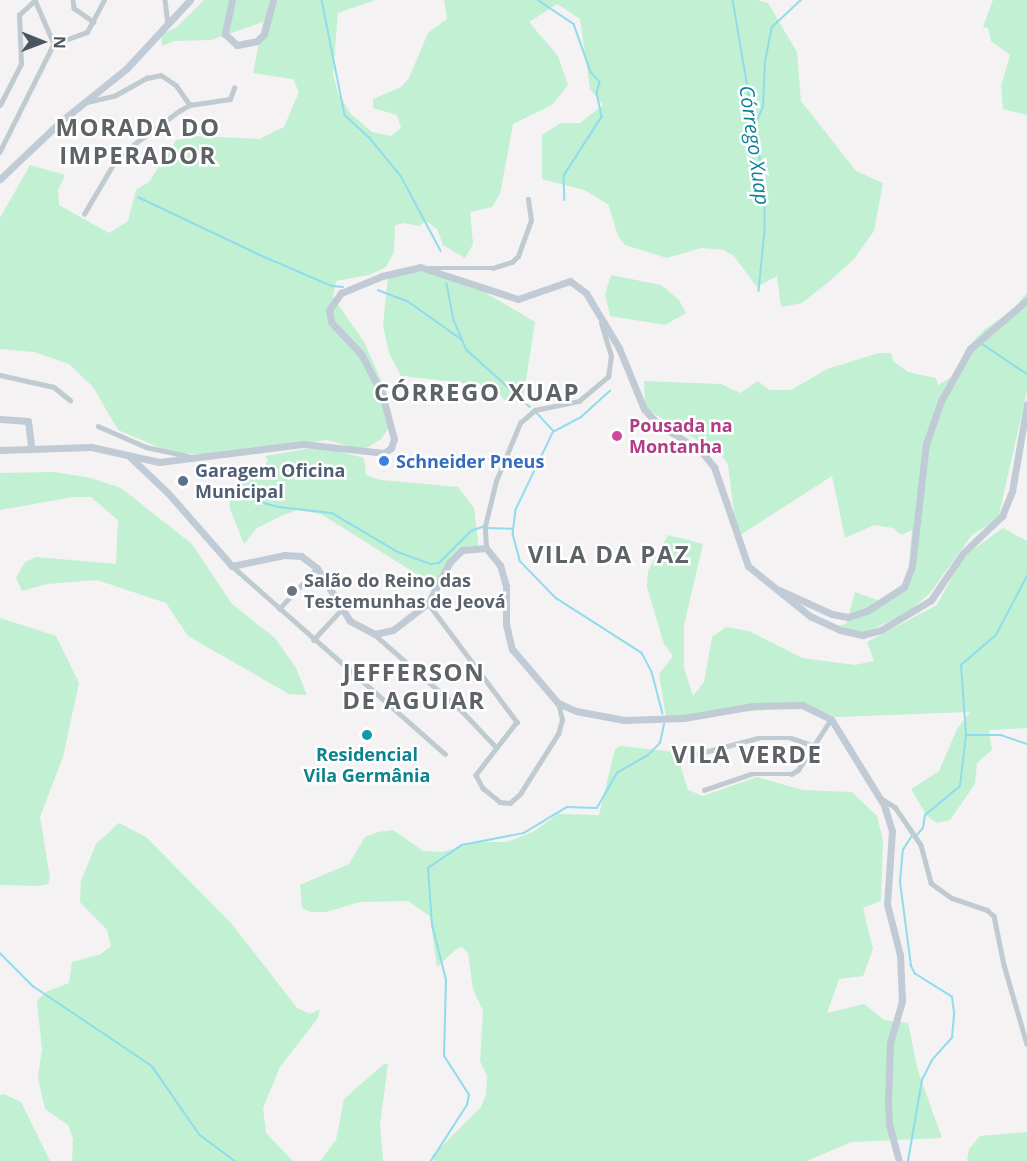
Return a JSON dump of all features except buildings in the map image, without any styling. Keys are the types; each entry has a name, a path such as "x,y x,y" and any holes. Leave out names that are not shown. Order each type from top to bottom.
{"street":[{"path":"0,105 21,64 19,15 35,0 54,44"},
{"path":"73,0 74,8 94,22"},
{"path":"0,152 54,44 87,32 104,0"},
{"path":"165,0 168,25"},
{"path":"0,179 87,102 168,25 190,0"},
{"path":"232,0 225,34 229,42 237,45 257,41 264,34 273,0"},
{"path":"87,102 114,96 147,78 161,75 176,85 190,105"},
{"path":"84,214 113,160 190,105 230,99 234,88"},
{"path":"0,450 31,447 91,447 159,462 209,458 303,444 372,455 391,448 393,429 382,394 361,354 331,321 329,310 341,293 362,283 420,267 485,268 512,262 518,256 531,221 528,199"},
{"path":"420,267 518,299 570,281 586,293 624,357 644,409 658,424 701,451 714,467 742,557 771,586 825,624 862,635 881,630 932,600 963,553 994,525 1009,504 1027,404"},
{"path":"771,586 832,614 849,617 867,610 904,587 912,566 926,444 941,401 970,349 1027,300"},
{"path":"428,603 515,718 515,726 479,766 476,778 495,799 510,803 528,785 558,734 562,720 558,703 512,649 506,624 506,586 500,565 486,548 484,526 512,436 527,414 579,401 608,377 611,356 595,307"},
{"path":"0,375 54,387 70,400"},
{"path":"0,419 25,419 29,425 31,447"},
{"path":"98,426 161,452 209,458"},
{"path":"130,456 168,493 232,566 313,640 445,754"},
{"path":"374,634 393,630 428,603 454,557 469,547 486,548"},
{"path":"232,566 293,555 317,568 356,627 374,634 462,711 496,747"},
{"path":"279,609 317,568"},
{"path":"313,640 342,609"},
{"path":"558,703 609,720 684,718 764,705 801,705 831,718 879,797 892,831 887,904 902,978 901,1014 890,1043 888,1104 889,1125 899,1161"},
{"path":"704,790 751,774 791,774 814,746 831,718"},
{"path":"693,755 759,738 792,738 814,746"},
{"path":"879,797 895,807 921,845 931,883 952,898 987,910 994,916 1004,966 1027,1044"}],"green space":[{"path":"204,0 375,0 338,13 333,74 338,93 350,113 372,132 391,136 401,128 397,115 373,108 373,99 401,87 409,78 428,33 447,19 444,0 757,0 768,3 797,52 801,101 856,171 883,183 874,231 854,259 826,284 802,303 781,307 777,276 757,287 734,256 724,250 701,248 667,258 625,245 618,236 608,204 584,190 542,179 542,135 561,123 580,123 603,105 590,89 580,19 557,4 529,22 558,56 568,85 552,105 513,124 500,194 492,207 470,212 473,244 465,258 443,245 437,229 426,221 419,226 404,223 395,225 394,252 386,267 369,275 336,281 333,297 364,342 387,393 391,425 381,439 363,450 327,440 211,455 170,452 118,430 93,387 69,364 34,352 0,349 0,218 30,165 65,175 58,190 59,205 109,233 128,221 136,190 149,182 176,140 194,136 259,139 284,127 299,92 293,79 253,73 263,22 211,40 173,41 162,46 161,35 177,27"},
{"path":"993,0 1027,0 1027,115 1003,109 1001,86 1010,55 991,41 988,28 983,27"},
{"path":"403,272 427,272 474,286 535,322 524,393 507,403 495,390 482,385 401,376 389,353 383,325 388,277"},
{"path":"611,275 661,285 679,300 686,313 665,325 610,316 605,294"},
{"path":"1027,293 1027,391 998,519 972,535 930,593 907,613 862,634 844,635 832,627 846,624 855,592 883,602 908,581 912,530 901,535 893,528 874,525 845,538 832,476 737,537 728,464 721,455 645,408 644,381 721,384 740,393 758,381 769,390 791,390 827,369 879,353 891,353 894,362 908,372 936,378 938,385 952,377 967,348 985,329 1011,311"},
{"path":"306,449 334,450 364,458 366,475 381,480 458,487 474,508 479,550 457,556 437,587 321,514 297,510 281,516 257,528 244,544 230,509 230,498 236,485 264,468 268,460 265,456"},
{"path":"54,472 91,478 121,488 192,544 232,604 275,638 296,668 307,695 289,694 188,636 166,603 97,580 47,584 22,591 16,578 25,562 36,557 116,564 118,520 91,497 73,497 0,510 0,473"},
{"path":"1003,528 1027,541 1027,728 989,730 992,750 977,763 975,784 950,820 937,823 927,816 911,789 939,771 957,729 970,712 836,717 810,707 666,717 659,674 673,656 664,644 647,587 648,571 668,535 703,544 684,625 684,668 693,696 704,682 712,637 726,627 749,631 802,658 855,665 874,661 867,642 937,605 959,564 971,551"},
{"path":"0,618 56,636 79,683 63,757 40,817 50,878 48,884 38,886 0,885"},
{"path":"620,746 676,752 688,790 703,796 757,777 803,790 852,792 877,816 883,841 881,901 863,908 873,949 863,976 839,979 827,1013 864,1004 884,1020 908,1023 918,1071 942,1138 851,1142 807,1161 435,1161 432,1156 481,1107 486,1094 487,1076 480,1061 483,1011 473,989 468,953 462,947 456,949 437,967 430,916 408,901 360,902 326,912 311,912 302,908 300,885 349,864 365,837 378,832 393,830 423,851 442,852 479,842 507,842 533,832 558,814 599,815 615,749"},
{"path":"119,823 146,837 231,923 297,1008 310,1014 320,1009 318,1018 280,1067 263,1108 266,1133 293,1161 72,1161 73,1139 68,1125 45,1109 38,1078 42,1049 37,1001 46,992 69,983 72,962 101,954 111,946 107,930 80,902 81,881 96,844"},
{"path":"384,1064 388,1064 380,1125 383,1161 320,1161 336,1140 344,1099"},
{"path":"4,1094 21,1102 50,1161 0,1161 0,1095"},
{"path":"1027,1132 1027,1161 967,1161 969,1149 980,1136"}],"waterway":[{"path":"322,0 345,115 369,137 401,176 441,251"},
{"path":"538,0 574,24 591,72 600,82 597,93 602,117 564,176 565,200"},
{"name":"Córrego Xuap","path":"733,0 765,187 765,230 759,291"},
{"path":"754,128 763,107 765,62 772,27 801,0"},
{"path":"138,197 258,254 332,286 343,287"},
{"path":"447,284 454,320 467,350 530,407"},
{"path":"378,290 409,302 461,339"},
{"path":"981,343 1027,374"},
{"path":"555,431 581,417 610,391"},
{"path":"537,413 554,431"},
{"name":"Córrego Xuap","path":"554,431 516,510 513,534 520,561 556,598 642,653 652,672 663,714"},
{"path":"208,488 279,507 332,513 398,552 431,564 439,563 471,531 482,527"},
{"path":"489,528 512,529"},
{"path":"917,835 923,828 925,815 960,786 966,735 961,665 996,635 1027,576"},
{"name":"Córrego Xuap","path":"431,1161 467,1105 469,1095 444,1056 446,980 432,925 428,868 462,845 524,833 567,807 597,808 617,773 647,756 660,743 664,724"},
{"path":"967,735 1001,735 1027,744"},
{"path":"908,1161 922,1080 932,1060 952,1038 954,1013 952,997 915,974 911,966 900,882 903,850 911,837"},
{"path":"0,953 33,986 152,1066 200,1135 235,1161"}],"place":[{"name":"Pousada na Montanha","path":"617,436"},
{"name":"Schneider Pneus","path":"384,461"},
{"name":"Garagem Oficina Municipal","path":"183,481"},
{"name":"Salão do Reino das Testemunhas de Jeová","path":"292,591"},
{"name":"Residencial Vila Germânia","path":"367,735"}],"district":[{"name":"MORADA DO IMPERADOR","path":"138,141"},
{"name":"CÓRREGO XUAP","path":"477,392"},
{"name":"VILA DA PAZ","path":"609,554"},
{"name":"JEFFERSON DE AGUIAR","path":"414,686"},
{"name":"VILA VERDE","path":"747,754"}]}
